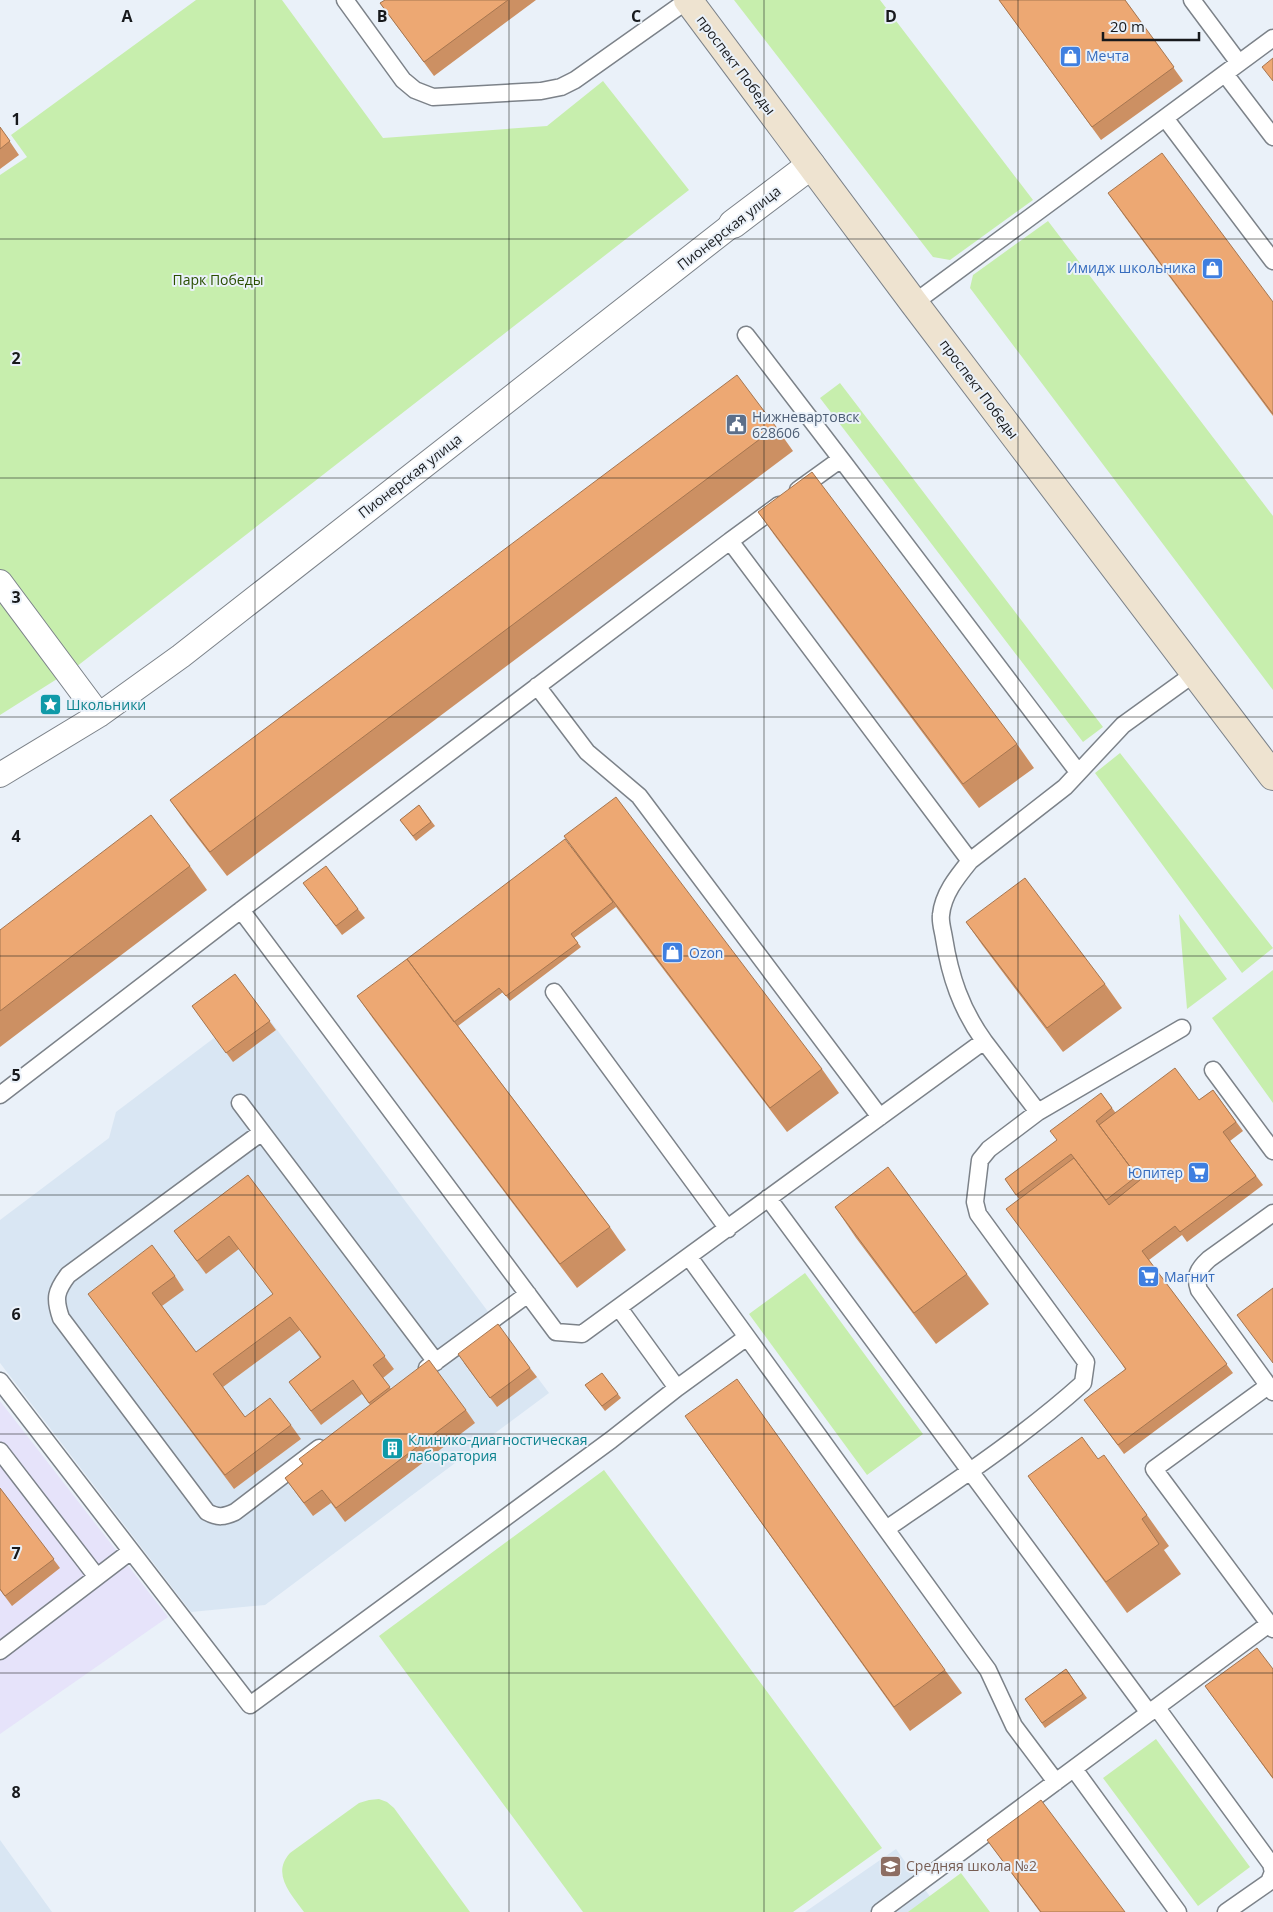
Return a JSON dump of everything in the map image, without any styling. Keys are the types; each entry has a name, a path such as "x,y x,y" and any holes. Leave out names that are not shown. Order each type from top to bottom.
{"main road":[{"name":"проспект Победы","path":"688,0 914,303 1273,776"}],"street":[{"name":"Пионерская улица","path":"0,775 98,715 180,656 811,165"},
{"path":"0,582 98,715"}],"lane":[{"path":"345,0 403,80 415,90 433,97 561,87 575,80 688,0"},
{"path":"1192,0 1240,64"},
{"path":"914,303 1273,38"},
{"path":"1225,74 1273,137"},
{"path":"1166,118 1273,261"},
{"path":"746,335 1078,772"},
{"path":"0,1095 537,686 841,459"},
{"path":"730,541 970,861"},
{"path":"1038,1112 970,1021 956,992 947,958 941,916 946,899 954,880 970,861 1054,796 1123,725 1195,673"},
{"path":"537,686 587,752 639,796 880,1117"},
{"path":"241,910 556,1332 582,1334 984,1041"},
{"path":"554,992 728,1228"},
{"path":"886,1529 1063,1402 1083,1383 1086,1362 978,1214 974,1202 980,1160 989,1149 1038,1112 1182,1028"},
{"path":"1214,1070 1273,1151"},
{"path":"240,1103 436,1362"},
{"path":"262,1132 68,1275 59,1287 56,1303 61,1318 207,1512 215,1516 225,1516 235,1512 329,1440"},
{"path":"768,1198 970,1470 1271,1864 1273,1872 1269,1882 1226,1912"},
{"path":"880,1912 1153,1711 1271,1627 1154,1469 1271,1389 1199,1290 1196,1280 1200,1268 1209,1259 1273,1213"},
{"path":"689,1257 988,1670 1014,1726 1056,1782"},
{"path":"416,1377 528,1294"},
{"path":"619,1308 677,1388"},
{"path":"0,1381 250,1705 611,1440 677,1388 747,1337"},
{"path":"0,1452 97,1577"},
{"path":"0,1651 131,1551"},
{"path":"1074,1769 1178,1912"}],"shaded area":[{"path":"242,983 549,1393 265,1605 191,1612 0,1363 0,1220 109,1138 116,1112 214,1038"},
{"path":"0,1401 168,1617 0,1734"},
{"path":"0,1840 52,1912 0,1912"},
{"name":"Средняя школа №2","path":"896,1849 941,1912 805,1912"}],"green space":[{"name":"Парк Победы","path":"196,0 282,0 383,138 547,126 603,81 689,190 76,667 0,715 0,175 27,157 11,135"},
{"path":"734,0 880,0 1033,200 950,260 933,257"},
{"path":"1048,221 1273,516 1273,690 970,288 973,275"},
{"path":"840,383 1103,727 1083,742 820,398"},
{"path":"1120,753 1273,948 1242,973 1095,773"},
{"path":"1179,914 1227,979 1187,1009"},
{"path":"1273,970 1273,1103 1212,1018"},
{"path":"805,1273 923,1434 867,1475 749,1314"},
{"path":"604,1470 882,1848 793,1912 583,1912 379,1636"},
{"path":"1156,1739 1250,1867 1198,1906 1103,1778"},
{"path":"379,1799 387,1802 394,1808 470,1912 304,1912 289,1891 283,1876 282,1869 290,1853 359,1803"},
{"path":"961,1873 990,1912 908,1912"}],"building":[{"path":"385,0 508,0 424,62 380,3"},
{"path":"999,0 1125,0 1174,67 1092,127"},
{"path":"1273,58 1273,81 1262,67"},
{"path":"0,127 10,141 0,149"},
{"path":"1162,153 1273,302 1273,414 1108,193"},
{"path":"737,375 776,427 210,852 170,800"},
{"path":"812,472 1017,744 963,784 758,512"},
{"path":"616,797 822,1069 770,1108 564,836"},
{"path":"419,805 431,822 413,836 400,820"},
{"path":"151,815 190,866 0,1011 0,930"},
{"path":"565,839 613,902 571,934 578,943 506,996 499,988 454,1022 407,959"},
{"path":"326,866 358,909 336,926 303,883"},
{"path":"1025,878 1105,984 1047,1028 966,922"},
{"path":"407,959 610,1227 560,1264 357,996"},
{"path":"235,974 270,1021 226,1053 192,1006"},
{"path":"1175,1068 1199,1100 1213,1090 1236,1122 1223,1132 1256,1176 1180,1232 1175,1226 1142,1251 1227,1364 1118,1445 1084,1400 1126,1369 1006,1209 1074,1158 1109,1205 1140,1180 1099,1125"},
{"path":"1101,1093 1112,1108 1096,1121 1137,1176 1106,1200 1071,1154 1016,1195 1005,1179 1057,1140 1050,1131"},
{"path":"888,1167 967,1274 914,1313 835,1207"},
{"path":"248,1175 385,1356 373,1365 390,1387 369,1403 353,1380 311,1411 289,1382 321,1357 290,1317 213,1374 245,1417 270,1398 291,1425 225,1475 88,1294 152,1245 175,1276 152,1293 196,1352 273,1294 229,1236 197,1261 174,1231"},
{"path":"1273,1288 1273,1363 1237,1315"},
{"path":"498,1324 530,1368 490,1398 458,1354"},
{"name":"Клинико-диагностическая лаборатория","path":"429,1360 466,1410 336,1508 322,1490 304,1503 285,1478 303,1464 299,1459"},
{"path":"602,1373 618,1394 602,1406 585,1385"},
{"path":"737,1379 945,1670 894,1707 685,1416"},
{"path":"1082,1437 1098,1459 1104,1455 1147,1515 1142,1519 1159,1544 1106,1582 1028,1476"},
{"path":"0,1488 54,1559 5,1596 0,1589"},
{"path":"1257,1648 1273,1669 1273,1778 1205,1686"},
{"path":"1066,1669 1083,1694 1042,1723 1025,1699"},
{"path":"1041,1800 1125,1912 1041,1912 987,1840"}],"place":[{"name":"Мечта","path":"1070,56"},
{"name":"Имидж школьника","path":"1212,268"},
{"name":"Нижневартовск 628606","path":"736,425"},
{"name":"Школьники","path":"50,705"},
{"name":"Ozon","path":"673,953"},
{"name":"Юпитер","path":"1199,1173"},
{"name":"Магнит","path":"1148,1277"},
{"name":"Клинико-диагностическая лаборатория","path":"392,1448"},
{"name":"Средняя школа №2","path":"890,1866"}]}
